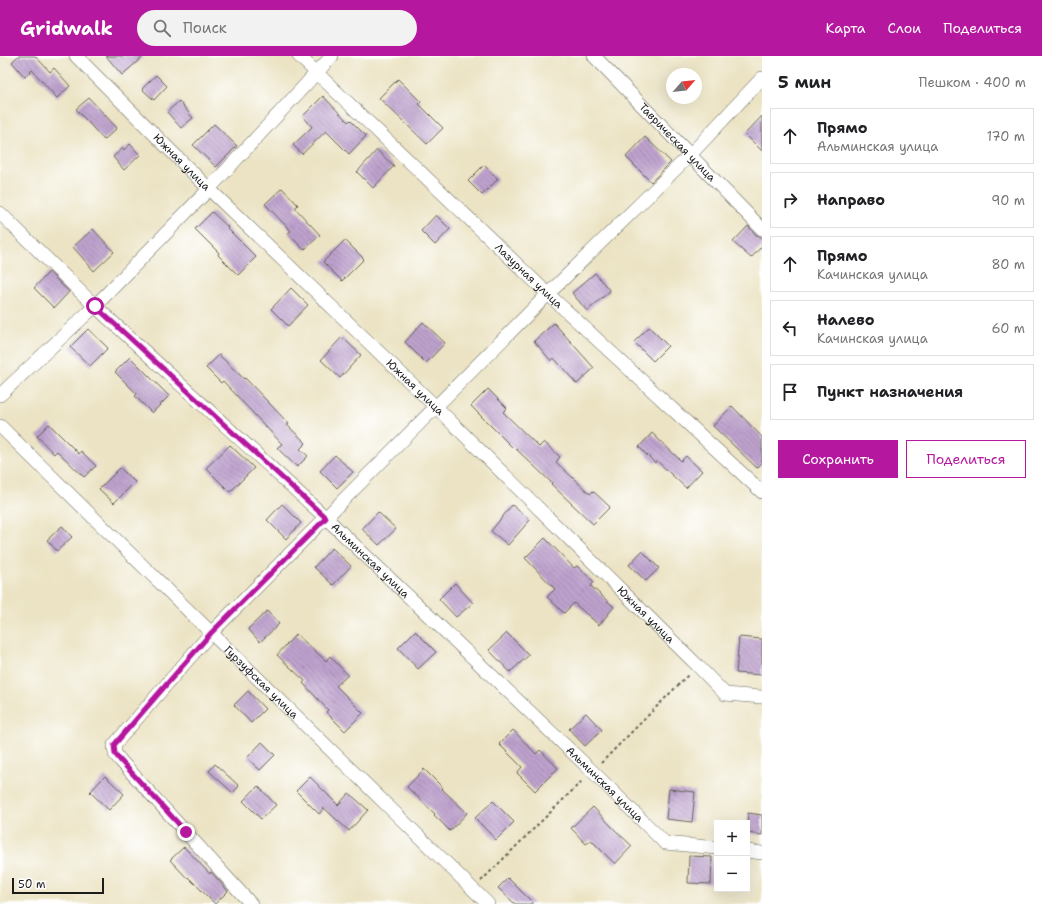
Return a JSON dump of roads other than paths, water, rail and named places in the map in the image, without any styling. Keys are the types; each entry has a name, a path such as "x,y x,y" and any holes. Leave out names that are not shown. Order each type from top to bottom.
{"street":[{"name":"Южная улица","path":"76,56 209,189 436,407 725,694 762,697"},
{"name":"Лазурная улица","path":"299,56 548,294 762,492"},
{"path":"0,395 95,306 209,189 317,74 332,56"},
{"name":"Таврическая улица","path":"594,56 762,229"},
{"path":"251,904 115,754 114,745 211,633 548,294 690,155 762,78"},
{"name":"Альминская улица","path":"0,213 95,306 326,518 592,771 665,843 714,848"},
{"name":"Гурзуфская улица","path":"0,426 488,904"},
{"path":"750,851 762,853"}]}
